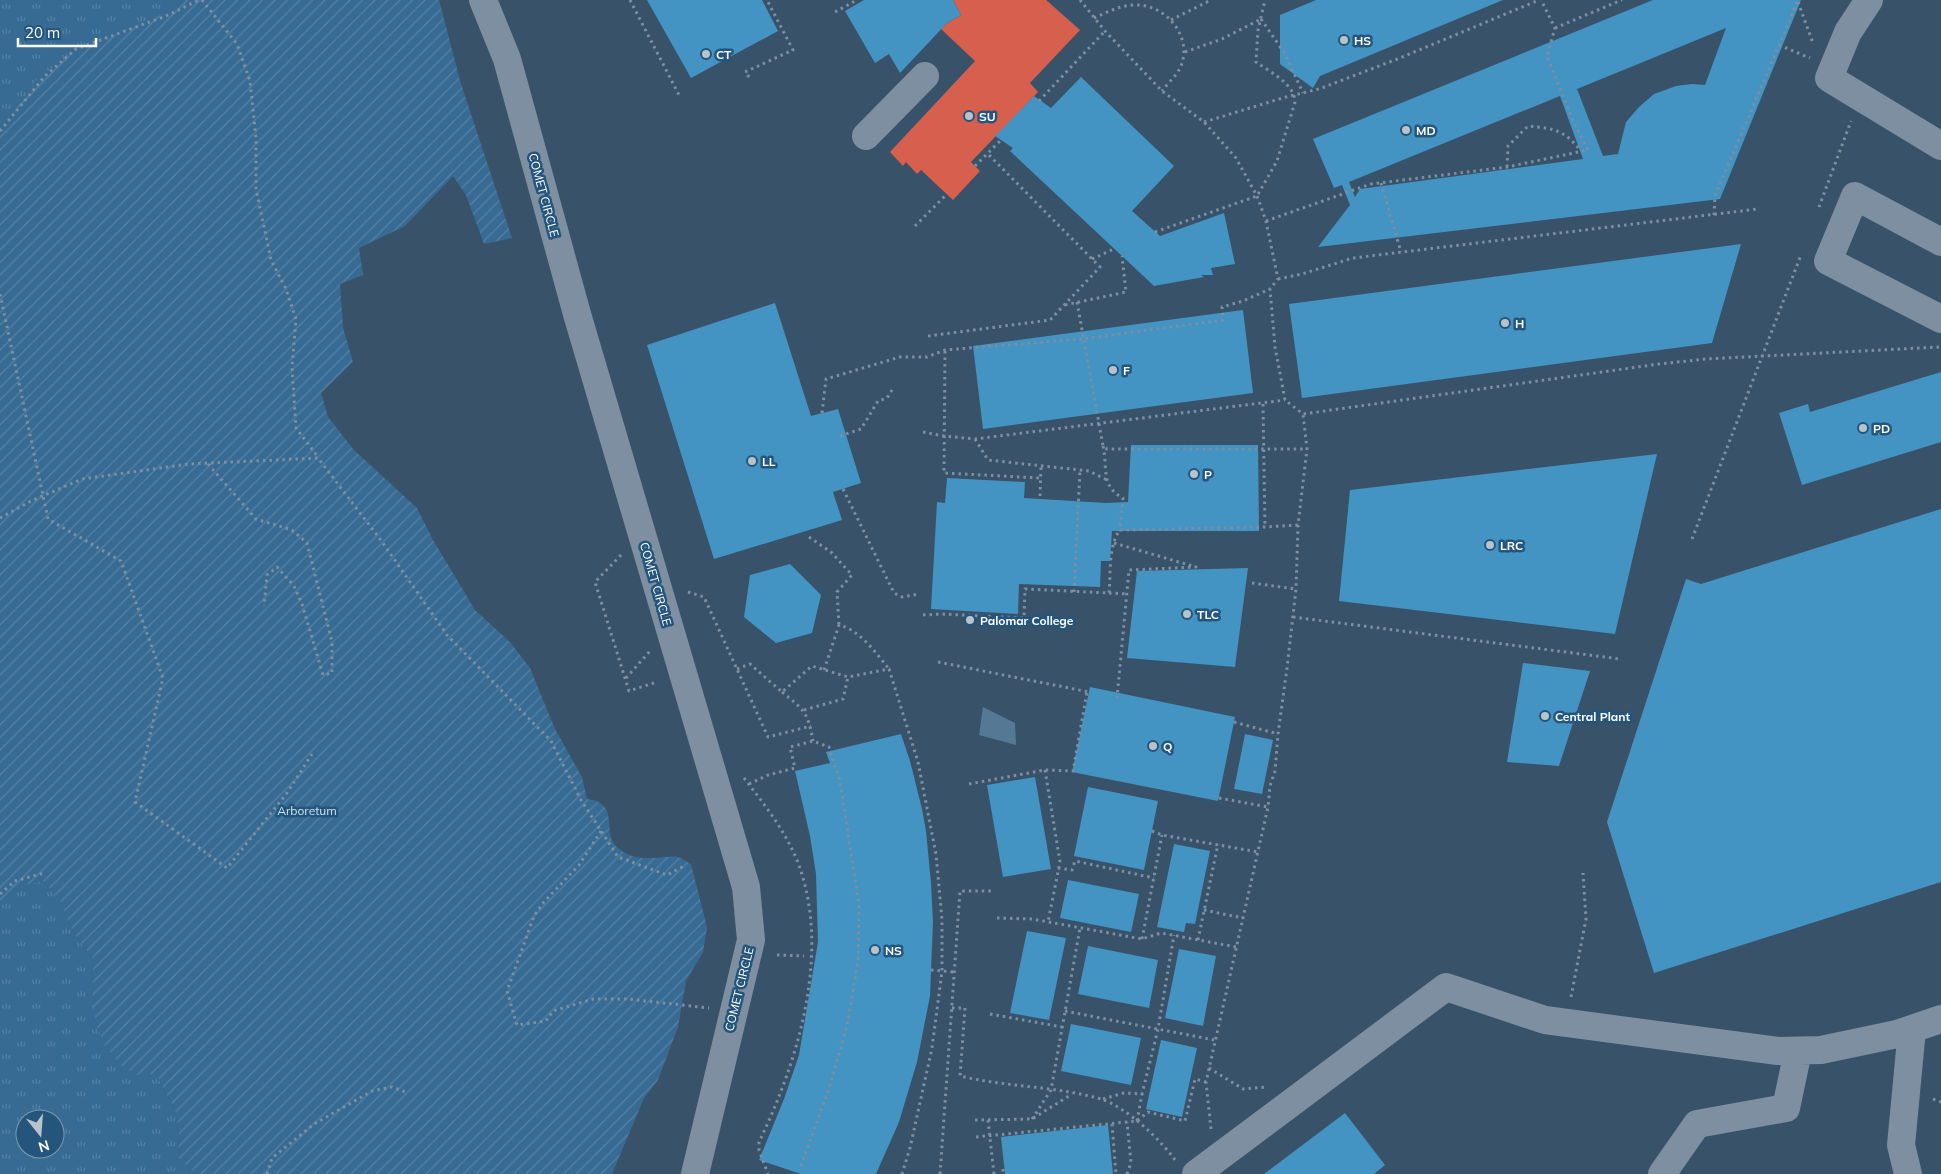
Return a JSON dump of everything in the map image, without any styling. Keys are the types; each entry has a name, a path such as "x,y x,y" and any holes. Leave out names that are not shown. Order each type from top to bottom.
{"street":[{"name":"COMET CIRCLE","path":"483,0 507,59 577,314 746,887 751,940 695,1174"},
{"path":"1869,0 1821,69 1860,97 1941,146"},
{"path":"866,136 925,76"},
{"path":"1941,242 1855,196 1828,261 1941,319"},
{"path":"1187,1169 1446,986 1545,1020 1778,1050 1821,1050 1897,1034 1941,1019"},
{"path":"1908,1174 1901,1145 1912,1029"},
{"path":"1662,1174 1697,1124 1786,1108 1798,1051"}],"path":[{"path":"0,130 44,76 76,49 166,16 200,0 237,44 250,81 256,138 256,189 270,260 286,289 296,319 292,367 296,428 380,539 448,635 550,741 581,800 618,857 668,875 686,865"},
{"path":"630,0 679,95"},
{"path":"749,77 745,72 793,50 767,0"},
{"path":"835,12 856,0"},
{"path":"1080,0 1105,31 1162,91 1204,122 1236,158 1257,196 1266,221 1278,279"},
{"path":"1172,20 1211,0"},
{"path":"1155,232 1257,196 1277,161 1295,102 1295,95 1288,86 1256,62 1265,0"},
{"path":"1204,122 1319,89 1400,58 1540,0 1556,28 1548,56 1574,123 1588,150 1507,167 1371,184 1266,221"},
{"path":"1556,28 1622,0"},
{"path":"1714,215 1715,196 1798,1"},
{"path":"1798,1 1817,52"},
{"path":"1094,18 1116,8 1137,4 1156,10 1172,20 1180,34 1185,52 1180,68 1162,91"},
{"path":"1185,52 1222,39 1261,19"},
{"path":"1261,19 1285,54 1303,93"},
{"path":"1039,101 1105,31"},
{"path":"1778,45 1821,69"},
{"path":"1817,212 1860,97"},
{"path":"1507,167 1508,146 1528,126 1556,130 1573,142 1581,151"},
{"path":"975,166 1000,140"},
{"path":"928,336 1050,320 1100,267 987,153"},
{"path":"1381,183 1401,252"},
{"path":"915,226 947,194"},
{"path":"822,413 826,379 900,357 927,357 945,350 1082,338 1223,320 1222,306 1270,289 1278,279 1302,274 1353,258 1758,209"},
{"path":"1692,539 1803,248"},
{"path":"1092,259 1114,249"},
{"path":"1064,305 1126,292 1122,256"},
{"path":"1211,1130 1206,1082 1275,770 1296,590 1298,525 1307,449 1303,414 1285,400 1275,347 1270,289"},
{"path":"0,294 48,519 122,561 163,678 135,802 227,868 287,793 312,754"},
{"path":"1077,302 1082,338 1100,424 1107,480 1114,493 1123,498 1120,530 1114,543 1109,593"},
{"path":"1303,414 1659,364 1941,347"},
{"path":"945,350 944,474 1040,478"},
{"path":"840,436 861,429 878,401 888,398 892,390"},
{"path":"924,432 975,439 1285,400"},
{"path":"1263,404 1265,527"},
{"path":"975,439 988,460 1089,471 1107,480"},
{"path":"1103,446 1107,448 1307,449"},
{"path":"0,518 82,479 207,463 318,458"},
{"path":"207,463 256,519 292,530 307,543 332,642 332,673 324,675 302,604 294,586 277,567 267,575 264,606"},
{"path":"1040,496 1041,466"},
{"path":"1074,592 1080,470"},
{"path":"843,488 894,592 902,597 919,594"},
{"path":"1120,530 1298,525"},
{"path":"808,537 831,552 852,575 837,592 839,625 824,670"},
{"path":"1114,543 1196,567 1129,570 1117,698"},
{"path":"624,552 595,582 629,691 662,680"},
{"path":"1252,583 1296,590"},
{"path":"923,615 942,614 1024,618 1025,589 1128,594"},
{"path":"687,592 704,597 768,737 810,726"},
{"path":"1293,617 1620,659"},
{"path":"839,625 850,628 874,651 889,669 918,762 936,854 942,920 942,971 932,1048 910,1148 902,1174"},
{"path":"625,679 653,647"},
{"path":"938,662 1088,692 1073,771 1045,770 969,784"},
{"path":"738,669 750,664 804,710 813,741"},
{"path":"782,692 812,666 848,677 889,669"},
{"path":"804,710 843,699 848,677"},
{"path":"1234,722 1278,734"},
{"path":"749,784 768,775 795,768 790,747 813,741 829,746 840,781 859,905 858,962 846,1026 829,1089 800,1168"},
{"path":"1045,770 1060,862 1048,922"},
{"path":"744,778 769,810 797,861 806,894 810,923 811,957 802,1023 785,1086 759,1142 759,1150 768,1174"},
{"path":"1219,798 1268,807"},
{"path":"601,830 580,865 543,903 534,916 507,992 517,1025 546,1021 553,1011 593,999 628,999 710,1008"},
{"path":"1152,831 1162,835 1258,852"},
{"path":"1142,939 1162,835"},
{"path":"1198,940 1218,844"},
{"path":"1058,868 1072,870 1075,861 1154,878"},
{"path":"1570,1002 1586,919 1583,873"},
{"path":"0,894 15,880 44,874"},
{"path":"940,1174 960,891 992,891"},
{"path":"1204,910 1243,918"},
{"path":"997,918 1032,919 1142,939 1161,933 1236,947"},
{"path":"1032,1119 1051,1090 1080,928"},
{"path":"1137,1122 1158,1029 1174,936"},
{"path":"777,955 804,956"},
{"path":"931,970 954,972"},
{"path":"952,1008 964,1008 960,1076 1102,1100 1129,1114 1187,1169"},
{"path":"1065,1011 1214,1040"},
{"path":"990,1014 1062,1027"},
{"path":"1209,1068 1243,1089 1268,1086"},
{"path":"976,1138 1137,1122 1148,1112 1185,1121 1195,1079 1206,1082"},
{"path":"267,1174 272,1158 314,1124 372,1091 392,1087 408,1093"},
{"path":"975,1120 1032,1119 1072,1094"},
{"path":"1102,1100 1124,1094 1142,1094"},
{"path":"988,1120 994,1174"},
{"path":"1127,1174 1131,1164 1128,1122"},
{"path":"1112,1124 1116,1174"},
{"path":"1003,1169 1003,1174"}],"green space":[{"path":"0,0 183,0 172,10 7,122 0,132"},
{"name":"Arboretum","path":"183,0 439,0 461,84 512,238 484,244 466,195 453,176 405,226 359,248 363,275 340,284 343,328 353,362 321,393 328,417 354,450 417,508 433,540 475,610 510,642 530,668 555,729 582,777 587,799 598,802 604,806 607,812 610,835 613,842 618,848 635,857 677,857 691,864 707,927 703,952 686,981 678,1027 658,1080 644,1098 612,1174 195,1174 178,1158 179,1131 175,1110 156,1074 136,1075 121,1066 105,1046 97,1027 94,1011 92,990 93,959 75,935 66,918 61,902 43,881 21,886 0,901 0,132 37,79 70,54 172,10"},
{"path":"43,881 61,902 66,918 75,935 93,959 92,990 97,1027 156,1074 175,1110 179,1131 178,1158 195,1174 0,1174 0,901 21,886"}],"shaded area":[{"path":"983,707 1015,723 1016,745 979,735"}],"building: Shops":[{"name":"SU","path":"953,0 1046,0 1080,30 1030,83 1038,92 971,162 980,171 953,200 921,170 917,174 906,162 903,166 890,152 975,61 941,29 961,15"}],"building: Schools":[{"name":"CT","path":"647,0 762,0 778,31 691,78"},
{"path":"864,0 953,0 961,15 947,23 900,73 889,54 875,63 845,11"},
{"name":"HS","path":"1316,0 1503,0 1320,76 1313,88 1280,64 1280,15"},
{"name":"MD","path":"1653,0 1801,0 1720,199 1318,247 1350,205 1342,185 1334,188 1313,139","holes":["1726,28 1705,85 1676,86 1654,94 1626,122 1618,154 1603,156 1577,89","1560,96 1583,159 1360,189 1355,197 1349,182"]},
{"name":"SU","path":"1081,77 1174,166 1132,211 1160,236 1224,213 1235,264 1211,268 1213,275 1201,275 1204,277 1154,286 1010,151 1013,148 995,136 1034,96 1051,108"},
{"name":"H","path":"1741,244 1712,343 1302,398 1289,304"},
{"name":"LL","path":"775,303 811,416 838,409 861,483 833,492 842,520 714,559 647,345"},
{"name":"F","path":"1243,310 1253,393 983,429 973,346"},
{"name":"PD","path":"1941,372 1941,442 1802,485 1779,413 1808,404 1810,412"},
{"path":"1131,445 1258,445 1259,531 1112,531 1110,561 1101,561 1100,587 1019,584 1018,614 931,609 937,502 945,503 947,478 1025,482 1024,498 1106,503 1128,502"},
{"name":"LRC","path":"1657,454 1615,634 1339,601 1350,490"},
{"path":"1941,509 1941,882 1654,973 1607,822 1686,579 1701,584"},
{"path":"790,564 821,595 812,633 776,643 744,617 750,575"},
{"name":"TLC","path":"1248,568 1235,667 1127,658 1137,571"},
{"name":"Central Plant","path":"1523,663 1590,671 1559,766 1507,762"},
{"name":"Q","path":"1090,687 1235,717 1218,801 1072,772"},
{"name":"NS","path":"901,734 910,761 926,831 933,922 930,996 917,1062 899,1122 876,1174 801,1174 759,1160 784,1099 799,1055 818,942 816,874 810,836 795,771 830,763 826,752"},
{"path":"1245,734 1273,740 1262,794 1234,789"},
{"path":"1035,777 1051,869 1003,877 987,785"},
{"path":"1088,787 1158,801 1144,870 1074,856"},
{"path":"1174,844 1210,851 1195,924 1186,923 1184,932 1157,927"},
{"path":"1068,880 1139,894 1131,932 1060,918"},
{"path":"1027,931 1066,938 1049,1020 1010,1013"},
{"path":"1088,946 1158,960 1149,1008 1078,994"},
{"path":"1179,949 1216,956 1203,1026 1165,1018"},
{"path":"1071,1024 1141,1038 1131,1085 1061,1071"},
{"path":"1161,1040 1197,1048 1182,1117 1146,1109"},
{"path":"1345,1113 1385,1165 1374,1174 1264,1174"},
{"path":"1108,1125 1113,1174 1005,1174 1001,1137"}],"place":[{"name":"HS","path":"1344,40"},
{"name":"CT","path":"706,54"},
{"name":"SU","path":"969,116"},
{"name":"MD","path":"1406,130"},
{"name":"H","path":"1505,323"},
{"name":"F","path":"1113,370"},
{"name":"PD","path":"1863,428"},
{"name":"LL","path":"752,461"},
{"name":"P","path":"1194,474"},
{"name":"LRC","path":"1490,545"},
{"name":"TLC","path":"1187,614"},
{"name":"Palomar College","path":"970,620"},
{"name":"Central Plant","path":"1545,716"},
{"name":"Q","path":"1153,746"},
{"name":"NS","path":"875,950"}]}
